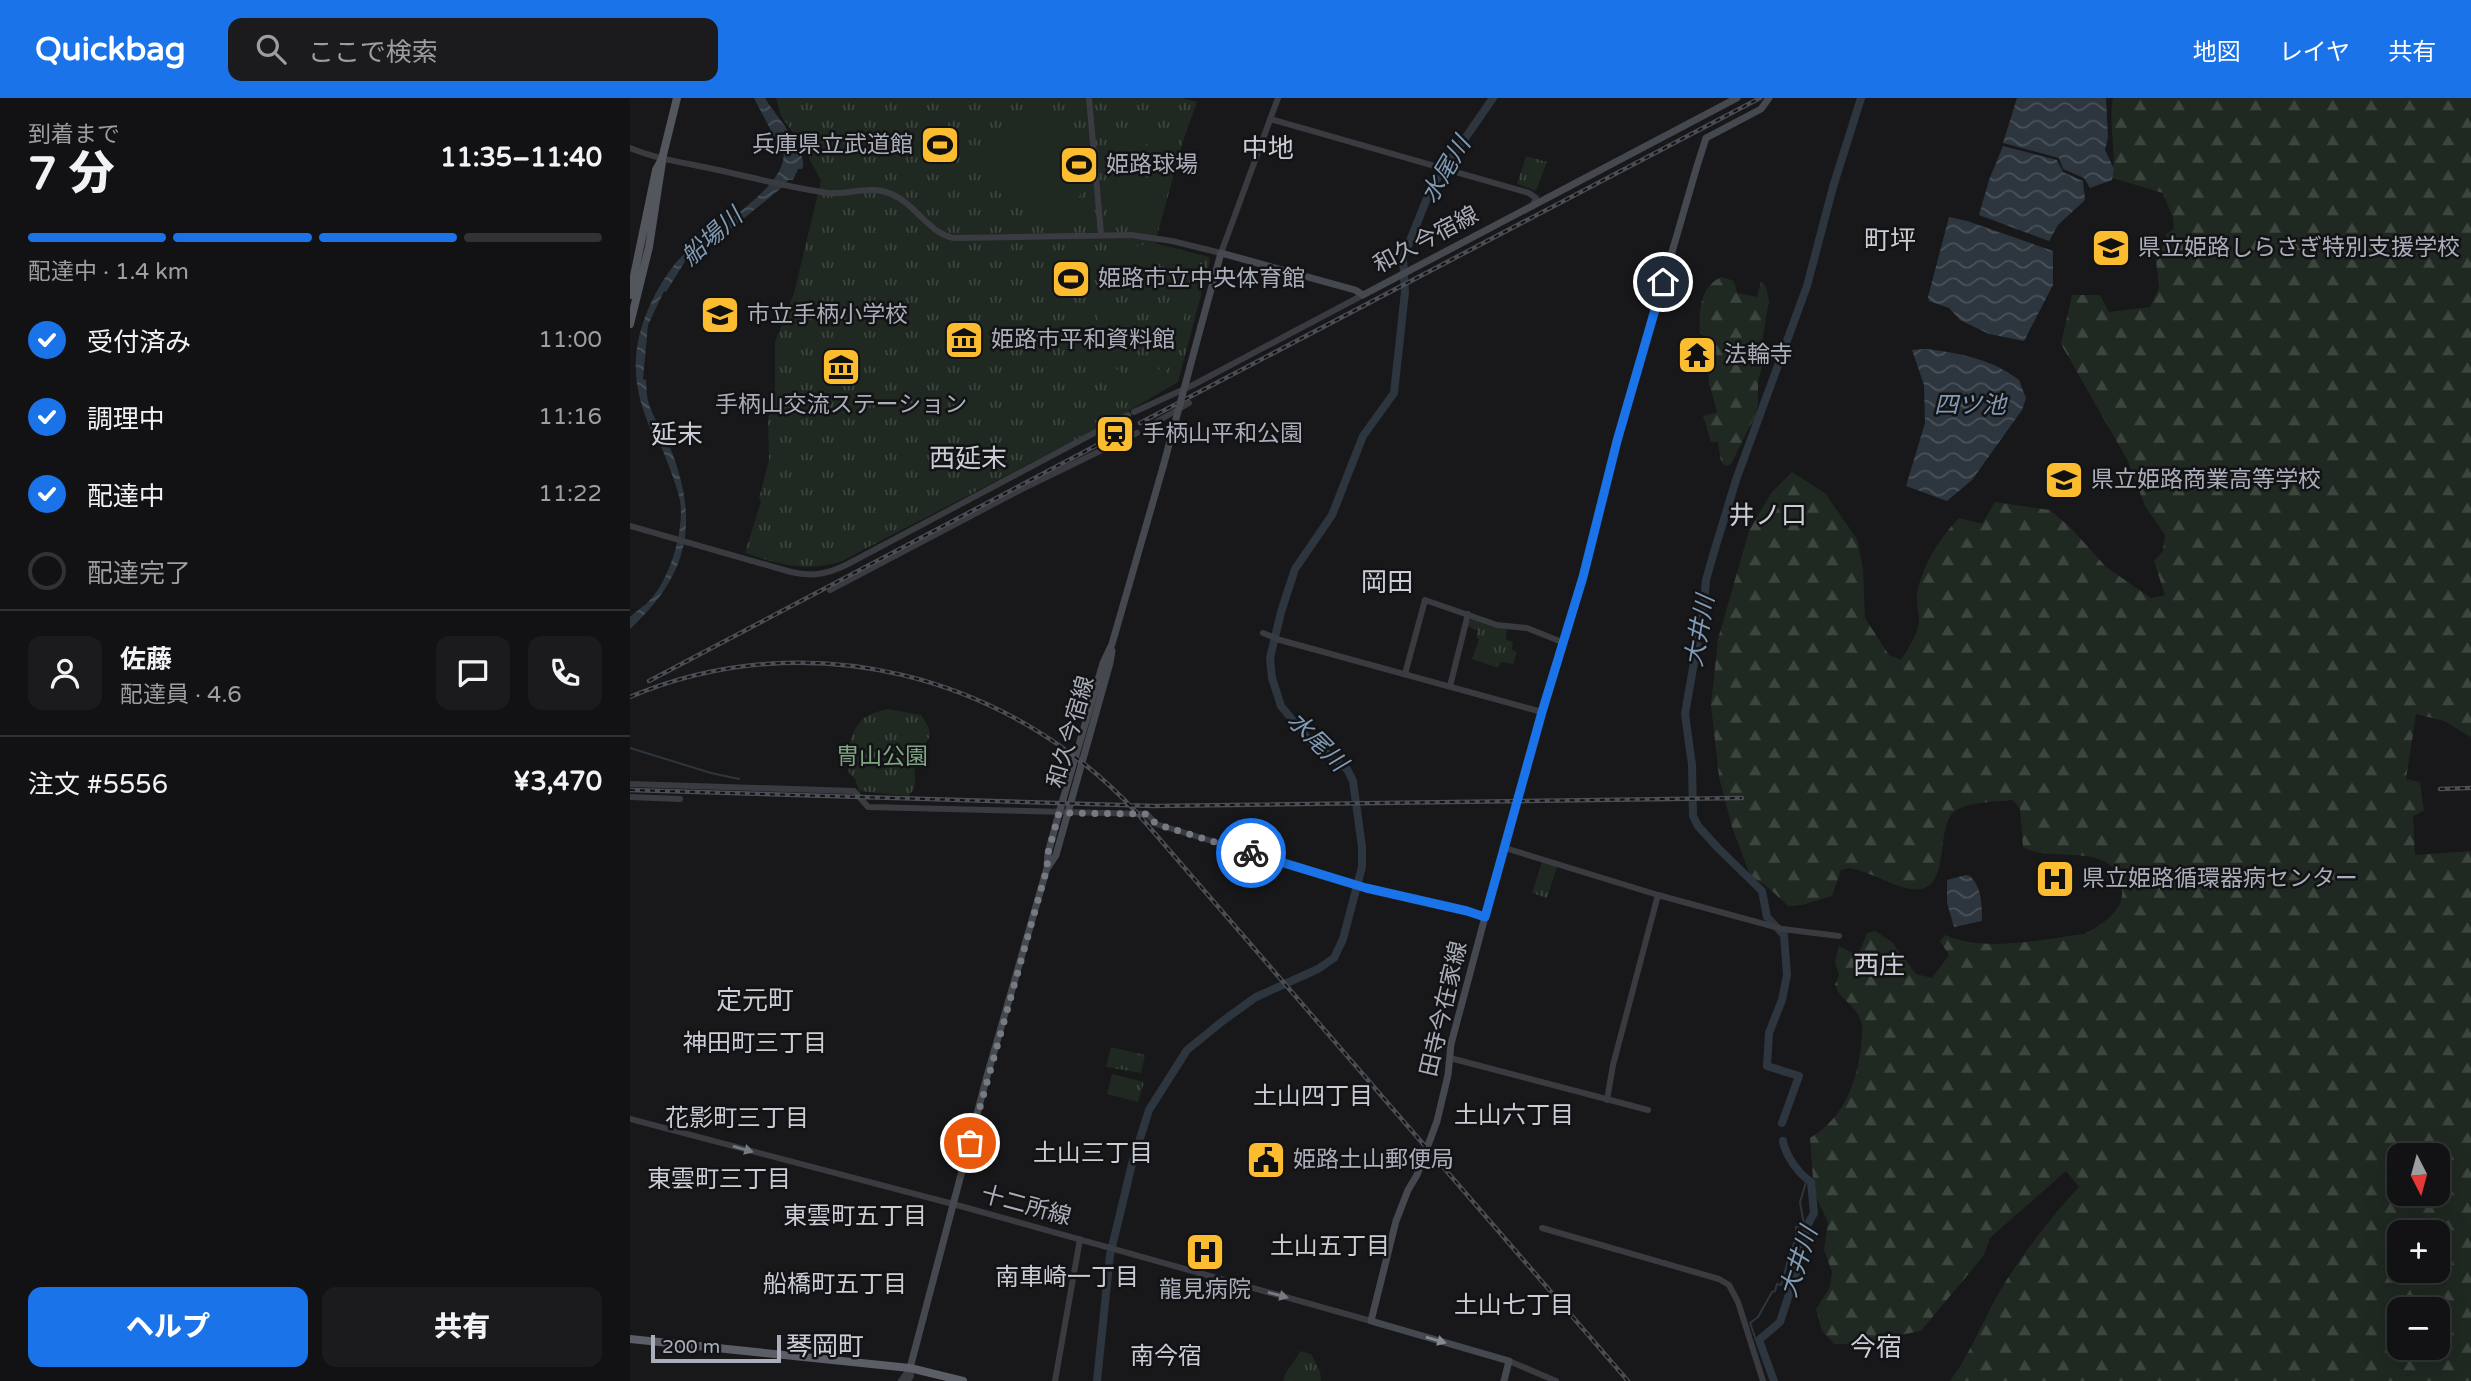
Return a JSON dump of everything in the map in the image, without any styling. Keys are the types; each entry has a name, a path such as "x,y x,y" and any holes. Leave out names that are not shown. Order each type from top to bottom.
{"highway":[{"path":"630,1339 910,1368 958,1380"}],"main road":[{"path":"630,324 649,247 662,159 677,98"},
{"name":"和久今宿線","path":"910,1368 1047,868 1048,853 1059,813 1103,663 1112,644 1222,253 1355,289 1363,295 1737,98"},
{"name":"田寺今在家線","path":"1371,1321 1396,1221 1408,1190 1418,1175 1437,1121 1451,1044 1485,917 1562,642 1583,577 1622,422 1706,138 1761,109 1769,98"},
{"path":"630,295 656,170 662,159"},
{"name":"和久今宿線","path":"1047,868 1056,855 1110,663 1112,644"},
{"path":"1371,1321 1509,1360 1504,1381"}],"street":[{"path":"1089,98 1101,234"},
{"path":"630,148 662,159 788,186 832,193 871,190 888,193 913,207 936,230 953,238 1101,234 1157,238 1222,253 1278,98"},
{"path":"1270,119 1529,193 1535,198 1533,205"},
{"path":"630,526 800,574 812,576 829,573 1131,413 1203,380 1363,295"},
{"path":"1148,427 1189,403"},
{"path":"830,590 1022,489 1138,433"},
{"path":"1405,674 1425,600 1497,625 1527,628 1562,642"},
{"path":"1450,686 1468,614"},
{"path":"1264,633 1542,712"},
{"path":"630,784 854,792 868,807 1147,814 1156,824 1366,888 1485,917"},
{"path":"630,797 680,799"},
{"path":"1504,848 1782,929 1839,936"},
{"path":"1606,1100 1658,895"},
{"path":"1450,1058 1648,1110"},
{"name":"十二所線","path":"630,1119 1119,1249 1371,1321"},
{"path":"1542,1228 1720,1279 1729,1284 1738,1302 1763,1381"},
{"path":"1055,1381 1080,1239"},
{"path":"1509,1360 1556,1381"},
{"path":"901,1381 910,1368"},
{"path":"908,1381 911,1376 910,1368"}],"green space":[{"name":"手柄山平和公園","path":"776,98 1183,98 1197,102 1183,141 1155,243 1209,257 1210,261 1178,382 1115,419 842,561 806,567 781,564 745,553 761,501 759,498 769,460 768,419 775,388 775,342 794,293 821,181 804,148 781,116"},
{"path":"2113,98 2471,98 2471,737 2444,721 2416,714 2406,779 2420,782 2424,811 2413,816 2415,855 2471,851 2471,1381 1950,1381 2014,1269 2050,1220 2079,1187 2066,1171 1990,1238 1984,1255 1921,1331 1854,1344 1834,1344 1822,1331 1816,1309 1830,1287 1832,1272 1824,1250 1828,1222 1814,1193 1810,1138 1831,1121 1846,1099 1856,1073 1862,1030 1857,1013 1835,985 1839,975 1835,962 1839,946 1853,953 1860,951 1867,933 1875,931 1892,942 1916,974 1932,978 1949,955 1940,941 1945,935 1978,943 1996,944 2084,934 2104,922 2115,911 2122,898 2122,891 2118,874 2109,864 2096,858 2036,852 2023,847 2020,809 2013,800 1974,804 1954,812 1948,820 1938,872 1933,882 1924,888 1911,889 1895,885 1849,868 1841,870 1832,896 1802,905 1788,906 1750,875 1732,827 1719,777 1711,705 1718,639 1749,531 1771,493 1792,472 1825,493 1857,539 1863,568 1865,618 1889,655 1901,660 1917,631 1919,583 1933,553 1959,518 1982,524 1995,502 2050,510 2071,528 2106,567 2151,598 2165,595 2154,561 2163,551 2165,535 2145,506 2128,461 2061,344 2072,295 2100,295 2109,312 2150,307 2159,288 2155,250 2167,244 2166,234 2174,229 2173,218 2163,193 2112,178 2114,158 2111,118"},
{"path":"1047,111 1068,119 1079,132 1085,131 1089,146 1079,184 1083,185 1079,198 1069,212 1051,220 1029,211 1030,206 999,192 987,176 991,173 990,147 1001,127 1021,115"},
{"path":"1147,137 1166,144 1170,150 1170,172 1158,213 1149,221 1138,224 1121,218 1113,204 1112,193 1129,146 1135,140","holes":["1145,144 1160,149 1165,159 1166,164 1159,178 1149,179 1131,168 1129,163 1132,152"]},
{"path":"1526,156 1547,162 1536,191 1517,184"},
{"path":"1151,244 1167,249 1178,257 1185,266 1189,289 1185,315 1169,366 1156,385 1146,390 1134,391 1118,388 1098,375 1093,367 1092,348 1102,290 1109,267 1115,258 1135,246","holes":["1149,260 1183,280 1159,370 1153,368 1144,374 1127,375 1120,372 1109,359 1105,340 1125,265 1131,267"]},
{"path":"1722,277 1734,281 1737,293 1757,297 1761,281 1766,287 1769,301 1762,342 1765,355 1758,382 1756,414 1731,464 1726,466 1721,462 1718,442 1711,442 1703,416 1717,412 1709,383 1706,338 1700,333 1700,309 1705,293 1714,281"},
{"path":"1473,618 1507,628 1506,640 1513,642 1512,650 1517,652 1513,664 1501,662 1498,668 1472,659 1479,639 1476,637 1478,631 1467,626"},
{"name":"冑山公園","path":"888,709 921,715 929,730 930,735 916,759 915,782 909,796 859,791 855,779 849,773 850,745 857,726 867,716"},
{"path":"1542,862 1557,867 1547,898 1532,893"},
{"path":"1111,1047 1145,1055 1141,1073 1106,1067"},
{"path":"1112,1074 1144,1082 1138,1102 1107,1094"},
{"path":"1300,1351 1311,1354 1320,1371 1321,1381 1283,1381"}],"water":[{"name":"船場川","path":"754,98 765,98 790,134 801,153 802,169 798,169 793,180 788,180 690,264 699,251 689,255 666,292 664,291 648,325 643,379 646,380 648,402 670,448 681,481 686,528 676,570 649,610 630,629 630,617 646,604 662,584 674,556 681,513 673,476 642,407 636,367 638,340 652,302 674,265 743,210 776,176 783,160 781,144 778,144"},
{"path":"2017,98 2106,98 2108,137 2105,150 2114,169 2112,180 2090,188 2084,178 2063,169 2059,158 2003,143"},
{"path":"2003,146 2057,160 2063,172 2083,181 2085,200 2058,225 2049,241 1979,215"},
{"name":"四ツ池","path":"1949,217 2053,251 2053,285 2024,341 1989,334 1960,320 1949,308 1929,301"},
{"name":"四ツ池","path":"1926,349 1963,355 1998,367 2019,380 2026,398 2022,410 1972,480 1947,501 1906,486 1925,423 1924,385 1912,350"},
{"path":"1970,876 1979,891 1982,921 1954,927 1947,903 1947,880"}],"waterway":[{"name":"水尾川","path":"1097,1381 1110,1255 1132,1164 1149,1110 1187,1050 1256,997 1318,969 1334,958 1343,939 1362,867 1353,781 1347,769 1310,741 1281,706 1272,678 1270,658 1295,569 1332,515 1363,436 1394,393 1405,292 1403,258 1432,186 1493,98"},
{"name":"大井川","path":"1782,1123 1799,1076 1767,1066 1769,1033 1782,1000 1787,975 1784,935 1767,917 1762,891 1718,848 1698,826 1693,816 1692,765 1685,714 1706,580 1736,480 1807,286 1833,187 1861,98"},
{"path":"630,748 739,779"},
{"name":"大井川","path":"1774,1381 1759,1340 1780,1322 1808,1224 1814,1213 1811,1182 1794,1164 1783,1141"},
{"path":"1756,1340 1750,1323 1758,1317 1777,1284 1781,1285 1796,1227 1804,1225 1800,1202 1807,1179"}],"railway":[{"path":"1140,423 1760,98"},
{"path":"649,681 1122,432"},
{"path":"630,697 697,675 766,664 835,664 902,675 967,696 1029,726 1086,766 1138,814 1628,1381"},
{"path":"2440,789 2471,788"},
{"path":"630,790 1154,806 1742,798"}],"way so far":[{"path":"970,1143 1047,868 1048,853 1059,813 1147,814 1156,824 1251,853"}],"place":[{"name":"兵庫県立武道館","path":"940,145"},
{"name":"姫路球場","path":"1079,165"},
{"name":"県立姫路しらさぎ特別支援学校","path":"2111,248"},
{"name":"姫路市立中央体育館","path":"1071,279"},
{"name":"市立手柄小学校","path":"720,315"},
{"name":"姫路市平和資料館","path":"964,340"},
{"name":"法輪寺","path":"1697,355"},
{"name":"手柄山交流ステーション","path":"841,367"},
{"name":"手柄山平和公園","path":"1115,434"},
{"name":"県立姫路商業高等学校","path":"2064,480"},
{"name":"県立姫路循環器病センター","path":"2055,879"},
{"name":"姫路土山郵便局","path":"1266,1160"},
{"name":"龍見病院","path":"1205,1252"}],"district":[{"name":"中地","path":"1268,148"},
{"name":"町坪","path":"1890,240"},
{"name":"延末","path":"677,434"},
{"name":"西延末","path":"968,458"},
{"name":"井ノ口","path":"1768,515"},
{"name":"岡田","path":"1387,582"},
{"name":"西庄","path":"1879,965"},
{"name":"定元町","path":"755,1000"},
{"name":"神田町三丁目","path":"755,1043"},
{"name":"土山四丁目","path":"1313,1096"},
{"name":"土山六丁目","path":"1514,1115"},
{"name":"花影町三丁目","path":"737,1118"},
{"name":"土山三丁目","path":"1093,1153"},
{"name":"東雲町三丁目","path":"719,1179"},
{"name":"東雲町五丁目","path":"855,1216"},
{"name":"土山五丁目","path":"1330,1246"},
{"name":"南車崎一丁目","path":"1067,1277"},
{"name":"船橋町五丁目","path":"835,1284"},
{"name":"土山七丁目","path":"1514,1305"},
{"name":"琴岡町","path":"825,1346"},
{"name":"今宿","path":"1876,1347"},
{"name":"南今宿","path":"1166,1356"}],"route":[{"path":"1251,853 1366,888 1485,917 1583,577 1617,441 1663,282"}]}
